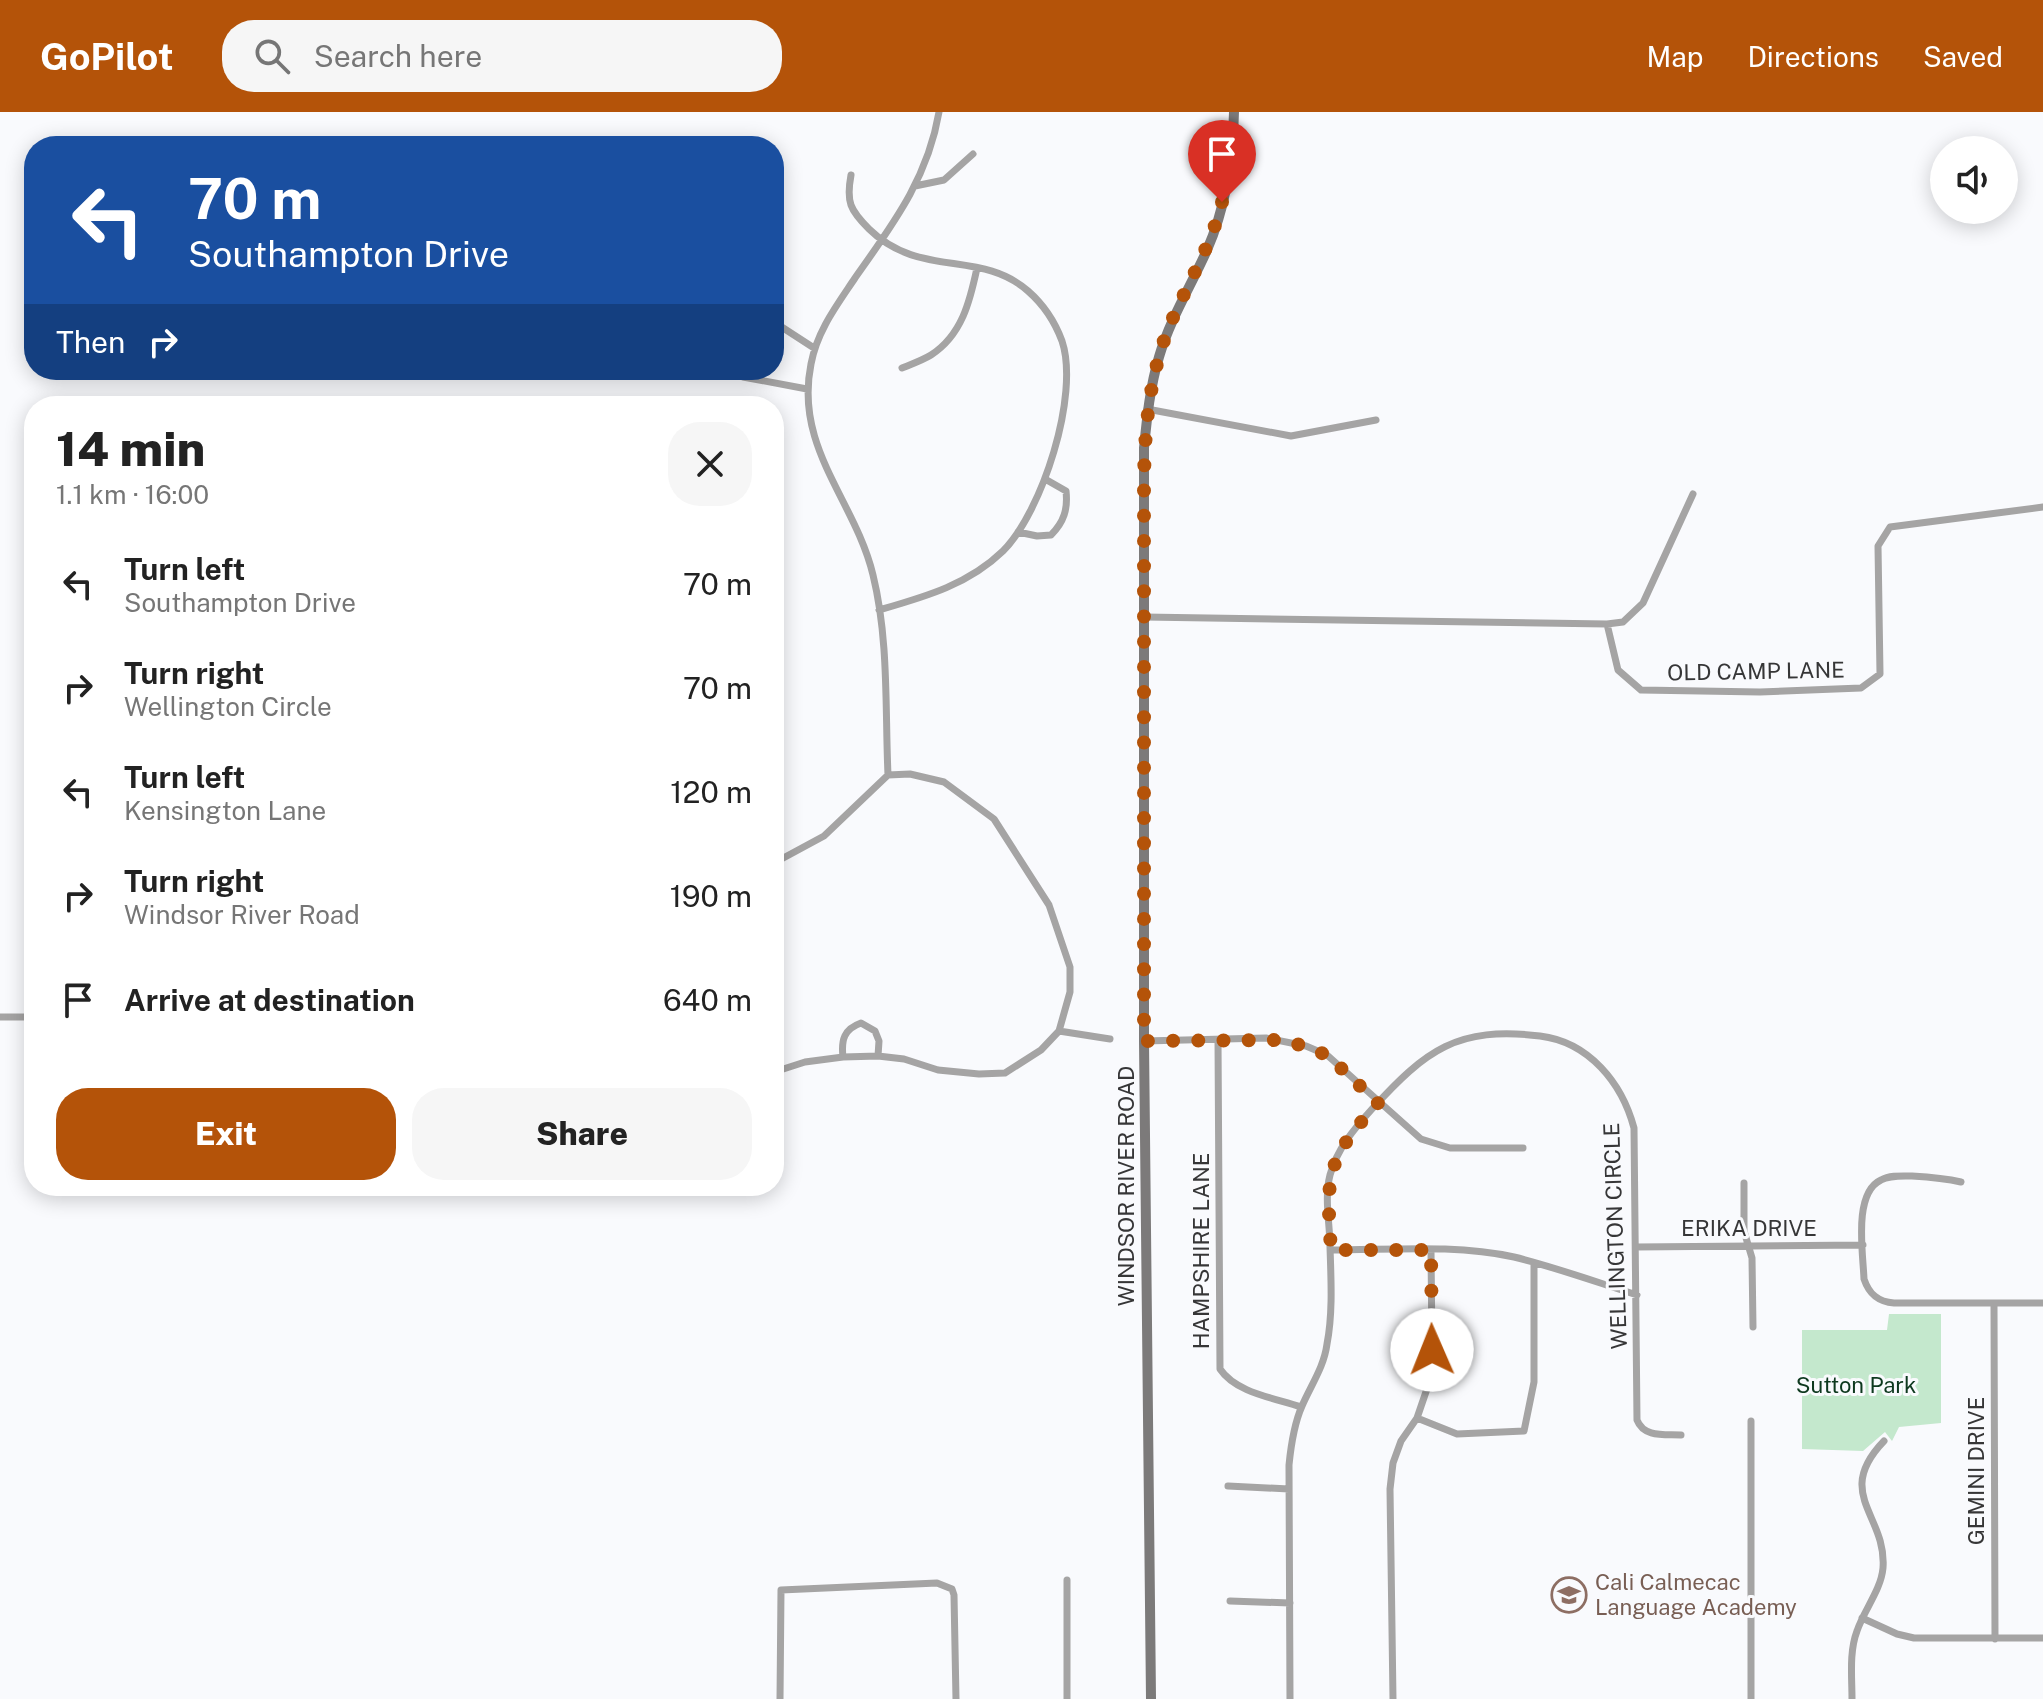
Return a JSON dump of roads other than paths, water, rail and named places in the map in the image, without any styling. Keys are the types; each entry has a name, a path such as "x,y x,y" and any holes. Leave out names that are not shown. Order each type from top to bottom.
{"main road":[{"name":"WINDSOR RIVER ROAD","path":"1151,1699 1144,1041 1144,448 1147,409 1159,356 1218,218 1231,156 1234,112"}],"street":[{"path":"888,775 884,643 873,575 855,524 829,478 820,454 807,389 814,348 836,305 915,186 933,146 939,112"},
{"path":"915,186 944,180 973,154"},
{"path":"851,175 848,193 850,206 881,241 911,257 1010,277 1031,293 1051,315 1063,343 1067,373 1052,461 1027,521 1003,551 964,581 936,594 879,610"},
{"path":"902,368 932,355 963,320 977,268"},
{"path":"784,328 814,348"},
{"path":"759,380 807,389"},
{"path":"1147,409 1291,436 1376,420"},
{"path":"1018,532 1051,535 1065,515 1068,503 1066,491 1045,479"},
{"path":"1144,617 1623,622 1643,603 1693,494"},
{"name":"OLD CAMP LANE","path":"1607,624 1618,670 1641,690 1760,692 1861,688 1880,674 1878,546 1890,527 2043,507"},
{"path":"784,858 824,836 888,775 910,774 944,782 994,819 1049,905 1070,967 1070,992 1059,1031 1041,1050 1005,1073 938,1070 904,1059 878,1056 805,1062 784,1069"},
{"path":"0,1017 24,1017"},
{"path":"843,1057 845,1033 851,1026 861,1023 875,1031 879,1041 878,1056"},
{"path":"1059,1031 1110,1039"},
{"name":"WELLINGTON CIRCLE","path":"1290,1699 1291,1446 1301,1407 1322,1366 1327,1346 1331,1250 1327,1194 1330,1175 1346,1141 1412,1067 1429,1054 1448,1044 1487,1036 1549,1037 1569,1044 1602,1068 1615,1083 1628,1104 1635,1139 1637,1420 1640,1428 1647,1433 1681,1435"},
{"name":"HAMPSHIRE LANE","path":"1218,1040 1220,1369 1228,1380 1238,1386 1301,1407"},
{"path":"1144,1041 1286,1040 1327,1055 1421,1139 1450,1148 1523,1148"},
{"path":"1961,1182 1937,1177 1893,1176 1880,1180 1866,1196 1863,1245 1867,1289 1884,1302 2043,1303"},
{"path":"1744,1183 1746,1246 1752,1258 1753,1327"},
{"name":"ERIKA DRIVE","path":"1636,1247 1863,1245"},
{"path":"1331,1250 1431,1250 1493,1254 1534,1263 1637,1295"},
{"path":"1393,1699 1390,1489 1393,1463 1401,1441 1417,1418 1432,1367 1431,1250"},
{"path":"1417,1418 1457,1434 1524,1431 1534,1382 1534,1263"},
{"name":"GEMINI DRIVE","path":"1994,1303 1995,1639"},
{"path":"1751,1421 1751,1699"},
{"path":"1852,1699 1855,1635 1880,1581 1883,1567 1882,1549 1863,1499 1863,1470 1869,1457 1884,1441"},
{"path":"1228,1486 1289,1489"},
{"path":"1067,1580 1067,1699"},
{"path":"780,1699 781,1590 937,1583 952,1589 955,1601 956,1699"},
{"path":"1230,1601 1290,1603"},
{"path":"1862,1618 1914,1638 2043,1638"}],"place":[{"name":"Cali Calmecac Language Academy","path":"1569,1595"}],"park label":[{"name":"Sutton Park","path":"1856,1385"}]}
